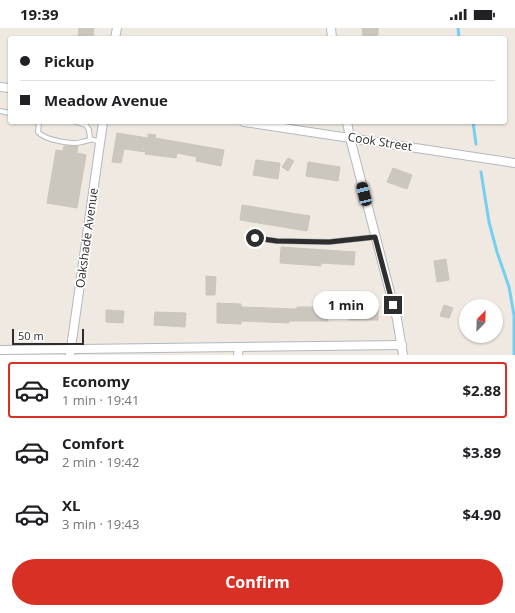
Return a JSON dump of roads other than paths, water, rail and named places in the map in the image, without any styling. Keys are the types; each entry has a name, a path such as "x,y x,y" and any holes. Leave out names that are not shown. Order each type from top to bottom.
{"street":[{"name":"Oakshade Avenue","path":"70,352 104,124"},
{"name":"Cook Street","path":"257,124 515,163"},
{"path":"347,124 397,319 403,355"},
{"path":"0,350 70,352 238,351 402,345"}],"lane":[{"path":"39,124 38,132 42,136 53,140 81,143 90,139 101,142"},
{"path":"83,124 86,125 90,130 90,139"},
{"path":"255,238 277,241 329,242 375,237"}],"waterway":[{"path":"458,28 459,36"},
{"path":"473,124 476,144"},
{"path":"481,172 489,222 509,287 514,315 514,355"}]}
